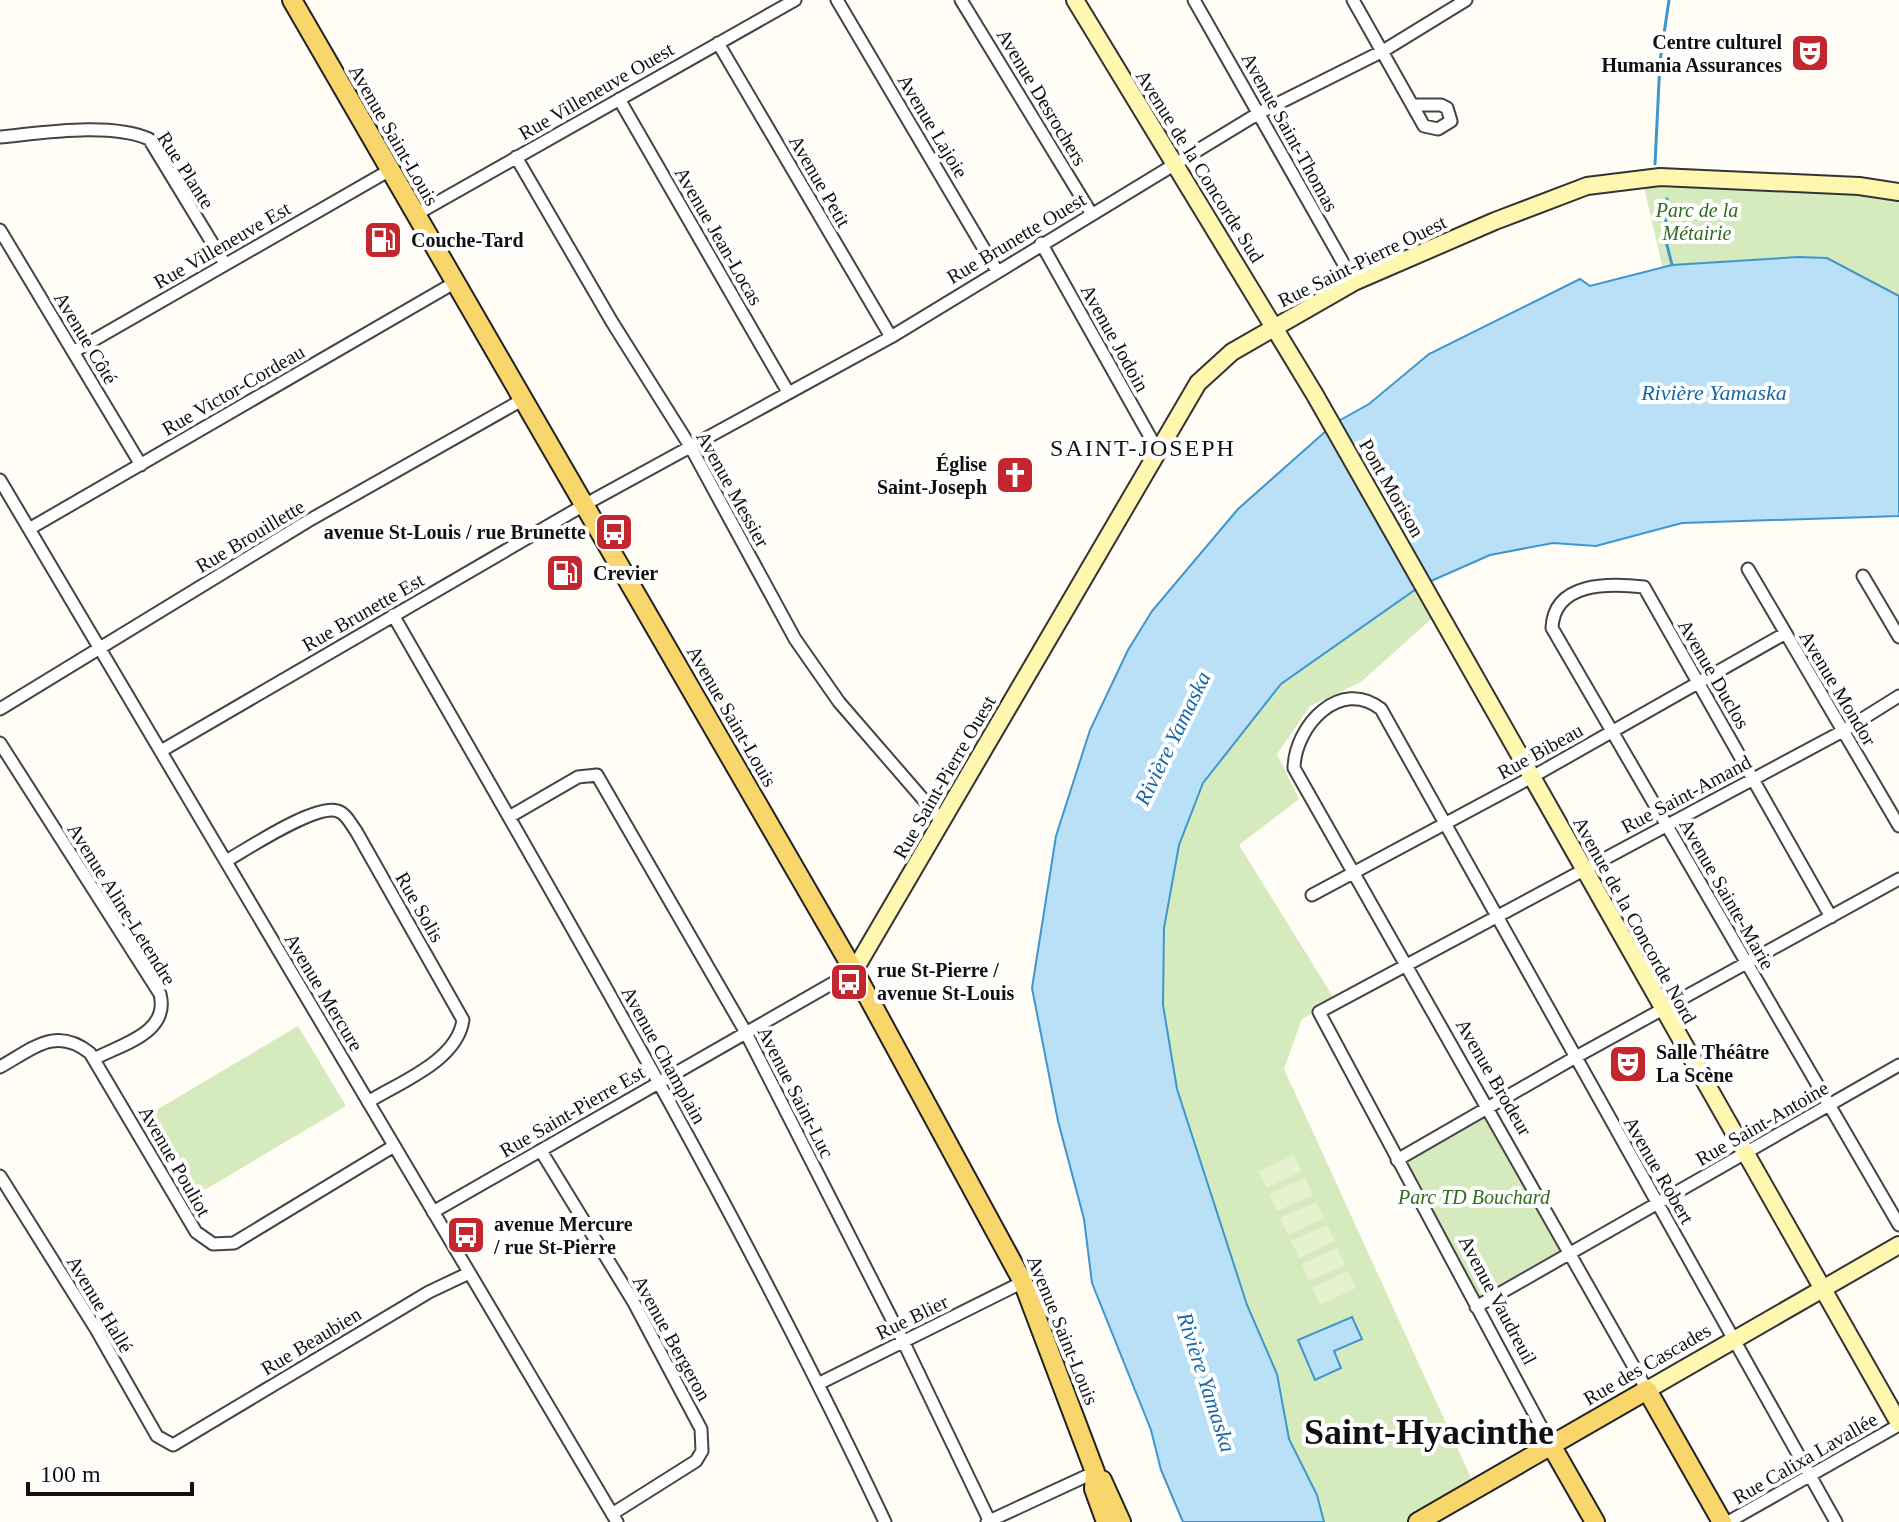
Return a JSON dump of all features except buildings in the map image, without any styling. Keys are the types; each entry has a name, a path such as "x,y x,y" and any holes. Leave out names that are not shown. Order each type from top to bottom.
{"main road":[{"name":"Avenue Saint-Louis","path":"292,0 854,971 1023,1282 1095,1472 1094,1489 1106,1522"},
{"name":"Rue des Cascades","path":"1418,1522 1647,1390"},
{"name":"Avenue Brodeur","path":"1647,1390 1725,1522"},
{"name":"Avenue Vaudreuil","path":"1551,1445 1595,1522"},
{"name":"Avenue Saint-Louis","path":"1095,1472 1105,1482 1121,1522"}],"street":[{"name":"Rue Villeneuve Ouest","path":"415,215 795,0"},
{"name":"Avenue Lajoie","path":"837,0 997,271"},
{"name":"Avenue Desrochers","path":"961,0 1091,213"},
{"name":"Avenue de la Concorde Sud","path":"1075,0 1315,395"},
{"name":"Avenue Saint-Thomas","path":"1194,0 1354,282"},
{"path":"1353,0 1412,105"},
{"name":"Rue Brunette Ouest","path":"584,505 891,337 1259,113 1383,51 1466,0"},
{"name":"Avenue Petit","path":"718,43 891,337"},
{"name":"Avenue Jean-Locas","path":"619,99 788,392"},
{"name":"Rue Plante","path":"0,137 60,131 136,133 149,139 225,264"},
{"name":"Avenue Messier","path":"516,157 612,322 690,446 795,639 839,702 942,821"},
{"name":"Rue Villeneuve Est","path":"73,352 390,170"},
{"name":"Rue Saint-Pierre Ouest","path":"854,971 1198,383 1232,352 1354,282 1495,221 1587,186 1660,177 1859,186 1899,192"},
{"name":"Avenue Côté","path":"0,230 141,465"},
{"name":"Avenue Jodoin","path":"1041,243 1158,451"},
{"name":"Rue Victor-Cordeau","path":"29,529 454,283"},
{"name":"Pont Morison","path":"1315,395 1435,602"},
{"name":"Rue Brouillette","path":"0,709 308,521 522,400"},
{"name":"Avenue Mercure","path":"0,480 615,1518"},
{"name":"Rue Brunette Est","path":"161,751 584,505"},
{"name":"Avenue Mondor","path":"1748,569 1899,826"},
{"path":"1863,576 1899,637"},
{"name":"Avenue Duclos","path":"1583,590 1617,583 1644,587 1831,917"},
{"name":"Avenue Sainte-Marie","path":"1583,590 1562,599 1553,610 1552,628 1899,1225"},
{"name":"Avenue de la Concorde Nord","path":"1435,602 1899,1424"},
{"name":"Avenue Champlain","path":"393,615 659,1081 818,1384 885,1522"},
{"name":"Rue Bibeau","path":"1312,895 1532,777 1784,634"},
{"name":"Avenue Brodeur","path":"1381,709 1369,700 1354,696 1342,699 1321,712 1302,735 1295,753 1294,768 1647,1390"},
{"name":"Rue Saint-Amand","path":"1319,1012 1843,731 1899,696"},
{"name":"Avenue Robert","path":"1381,709 1836,1522"},
{"name":"Avenue Aline-Letendre","path":"0,743 160,994 164,1008 154,1028 94,1059"},
{"name":"Avenue Saint-Luc","path":"509,817 578,777 597,775 745,1031 903,1341 989,1522"},
{"name":"Rue Solis","path":"226,861 304,817 330,809 341,812 356,831 463,1020 462,1031 449,1052 368,1102"},
{"path":"1397,1160 1488,1111 1574,1058 1899,879"},
{"name":"Rue Saint-Pierre Est","path":"433,1212 854,971"},
{"name":"Avenue Vaudreuil","path":"1319,1012 1551,1445"},
{"name":"Avenue Pouliot","path":"0,1067 36,1046 62,1038 73,1040 94,1059 196,1232 213,1244 234,1243 394,1146"},
{"name":"Rue Saint-Antoine","path":"1476,1307 1899,1065"},
{"name":"Avenue Bergeron","path":"541,1151 633,1301 701,1429 702,1451 696,1461 615,1518"},
{"name":"Avenue Hallé","path":"0,1176 96,1329 157,1436 173,1445"},
{"name":"Rue des Cascades","path":"1647,1390 1899,1245"},
{"name":"Rue Beaubien","path":"173,1445 429,1292 469,1273"},
{"name":"Rue Blier","path":"818,1384 1023,1282"},
{"name":"Rue Calixa Lavallée","path":"1725,1522 1899,1424"},
{"path":"989,1522 1095,1472"}],"green space":[{"name":"Parc de la Métairie","path":"1642,179 1899,193 1899,296 1827,258 1663,269"},
{"path":"1422,585 1438,613 1361,682 1310,706 1277,754 1299,799 1239,845 1335,1000 1302,1019 1284,1069 1477,1491 1425,1522 1324,1522 1317,1495 1289,1439 1277,1374 1247,1305 1177,1089 1163,1005 1164,928 1179,845 1203,783 1249,721 1281,684"},
{"path":"298,1026 346,1106 196,1195 148,1115"},
{"name":"Parc TD Bouchard","path":"1485,1110 1569,1258 1478,1310 1392,1161"},
{"path":"1294,1155 1302,1171 1267,1188 1259,1171"},
{"path":"1305,1178 1313,1195 1277,1211 1269,1194"},
{"path":"1316,1202 1324,1218 1288,1235 1280,1218"},
{"path":"1327,1225 1335,1241 1299,1258 1291,1241"},
{"path":"1337,1248 1345,1265 1309,1281 1302,1264"},
{"path":"1348,1271 1356,1288 1320,1305 1312,1288"}],"water":[{"name":"Rivière Yamaska","path":"1827,258 1899,296 1899,516 1682,523 1596,546 1553,543 1490,555 1422,585 1281,684 1203,783 1179,845 1164,928 1163,1005 1177,1089 1247,1305 1277,1374 1289,1439 1317,1495 1324,1522 1183,1522 1161,1470 1151,1430 1092,1283 1084,1219 1058,1121 1032,988 1056,836 1090,730 1128,650 1152,611 1238,509 1335,423 1369,404 1429,354 1580,279 1590,286 1672,265"},
{"path":"1352,1317 1362,1339 1334,1351 1341,1368 1315,1380 1298,1340"}],"waterway":[{"path":"1655,164 1660,61 1669,0"},
{"path":"1667,199 1665,237 1672,265"}],"place":[{"name":"Centre culturel Humania Assurances","path":"1810,53"},
{"name":"Couche-Tard","path":"383,240"},
{"name":"Église Saint-Joseph","path":"1015,475"},
{"name":"avenue St-Louis / rue Brunette","path":"614,532"},
{"name":"Crevier","path":"565,573"},
{"name":"rue St-Pierre / avenue St-Louis","path":"849,982"},
{"name":"Salle Théâtre La Scène","path":"1628,1064"},
{"name":"avenue Mercure / rue St-Pierre","path":"466,1235"}],"district":[{"name":"SAINT-JOSEPH","path":"1143,448"},
{"name":"Saint-Hyacinthe","path":"1429,1431"}]}
